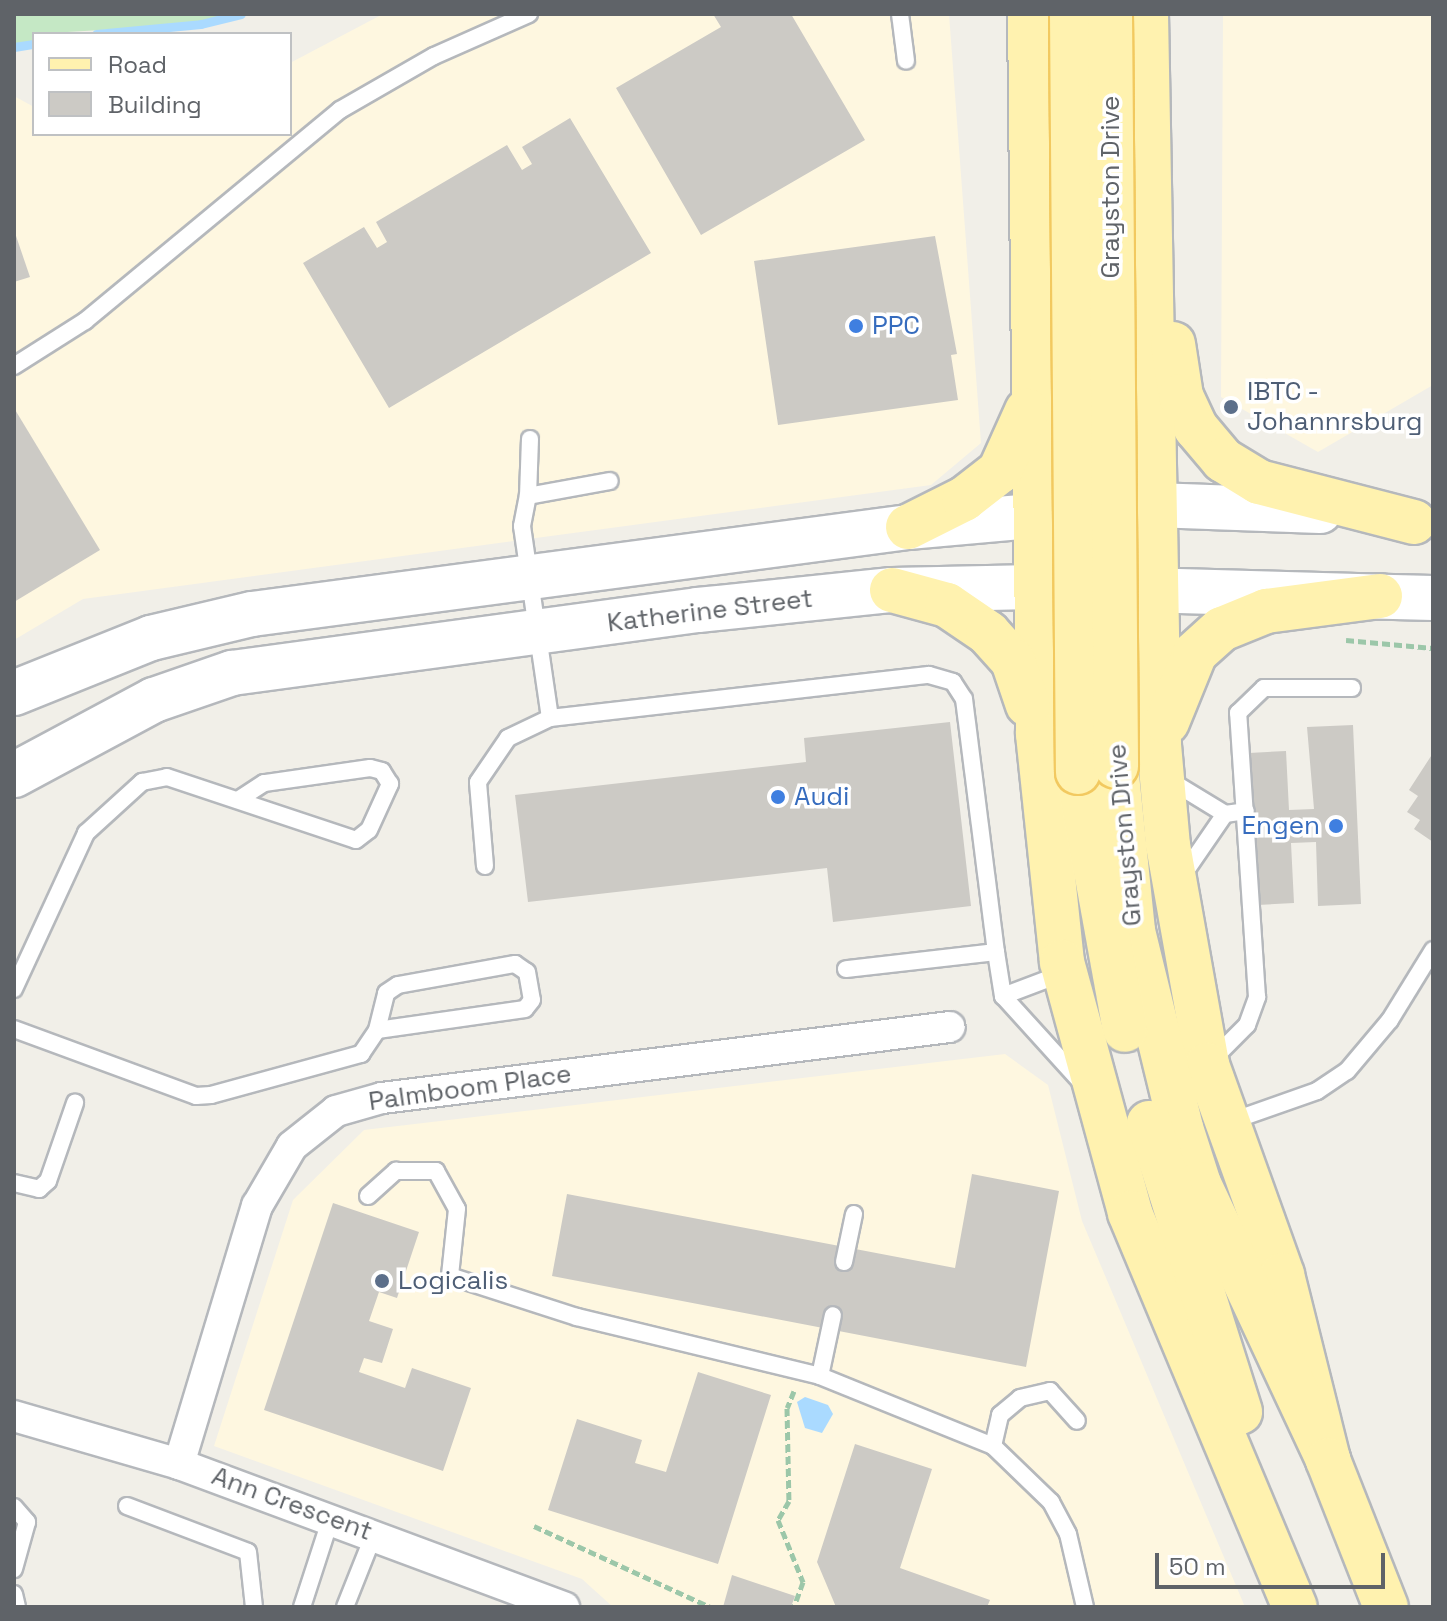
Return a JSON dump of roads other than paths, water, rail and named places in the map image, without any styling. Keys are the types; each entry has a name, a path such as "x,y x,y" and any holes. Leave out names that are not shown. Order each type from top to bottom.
{"main road":[{"path":"1030,14 1038,734 1064,973 1099,1103 1154,1278 1298,1607"},
{"name":"Grayston Drive","path":"1072,14 1078,772 1110,970 1189,1266 1298,1607"},
{"name":"Grayston Drive","path":"1110,14 1116,766 1133,931 1149,1008 1199,1184 1328,1460 1386,1607"},
{"path":"1146,26 1160,760 1174,887 1207,1065 1225,1124 1282,1275 1328,1460"},
{"path":"1146,26 1174,352 1181,396 1196,428 1223,460 1259,482 1423,524"},
{"path":"908,527 964,499 1000,471 1034,394"},
{"path":"14,693 70,666 210,623 908,527 1154,505 1283,507 1423,524"},
{"name":"Katherine Street","path":"14,775 154,700 232,673 538,633 892,590 1158,587 1433,598"},
{"path":"892,590 947,605 1002,645 1038,734"},
{"path":"1160,760 1195,653 1222,629 1266,611 1380,596"}],"street":[{"name":"Palmboom Place","path":"179,1464 257,1206 292,1146 336,1111 382,1098 950,1027"},
{"name":"Ann Crescent","path":"14,1416 179,1464 564,1607"}],"lane":[{"path":"14,366 85,321 340,110 434,56 529,14"},
{"path":"900,14 906,61"},
{"path":"530,439 528,496 522,526 550,718"},
{"path":"528,496 610,481"},
{"path":"485,866 478,782 508,738 550,718 929,675 953,682 964,699 1003,996 1099,1103"},
{"path":"1207,1065 1247,1025 1257,997 1246,811 1237,737 1244,702 1273,686 1352,688"},
{"path":"1160,760 1225,814"},
{"path":"14,989 76,849 114,802 142,782 167,777 356,840 369,830 390,792 388,777 370,768 264,783 238,800"},
{"path":"1174,887 1225,814 1246,811"},
{"path":"1225,1124 1317,1091 1347,1071 1390,1020 1433,950"},
{"path":"846,969 996,952"},
{"path":"14,1029 196,1096 361,1054 377,1030 380,1005 398,985 515,964 527,972 532,1000 525,1009 377,1030"},
{"path":"1003,996 1064,973"},
{"path":"14,1183 39,1189 48,1181 75,1103"},
{"path":"368,1196 396,1171 436,1171 457,1209 450,1276 641,1332 820,1376 993,1446 1051,1502 1068,1534 1085,1607"},
{"path":"844,1262 854,1214"},
{"path":"820,1376 833,1315"},
{"path":"993,1446 1000,1415 1020,1398 1050,1391 1077,1421"},
{"path":"127,1506 248,1552 254,1607"},
{"path":"14,1507 27,1522 14,1569"},
{"path":"302,1607 331,1518"},
{"path":"345,1607 374,1534"},
{"path":"14,1594 17,1607"}],"water":[{"path":"805,1397 828,1405 833,1414 822,1433 805,1428 797,1402"}],"waterway":[{"path":"117,32 201,24 241,14"},
{"path":"14,47 32,44"}],"place":[{"name":"PPC","path":"856,326"},
{"name":"IBTC - Johannrsburg","path":"1231,407"},
{"name":"Audi","path":"778,797"},
{"name":"Engen","path":"1336,826"},
{"name":"Logicalis","path":"382,1281"}]}
